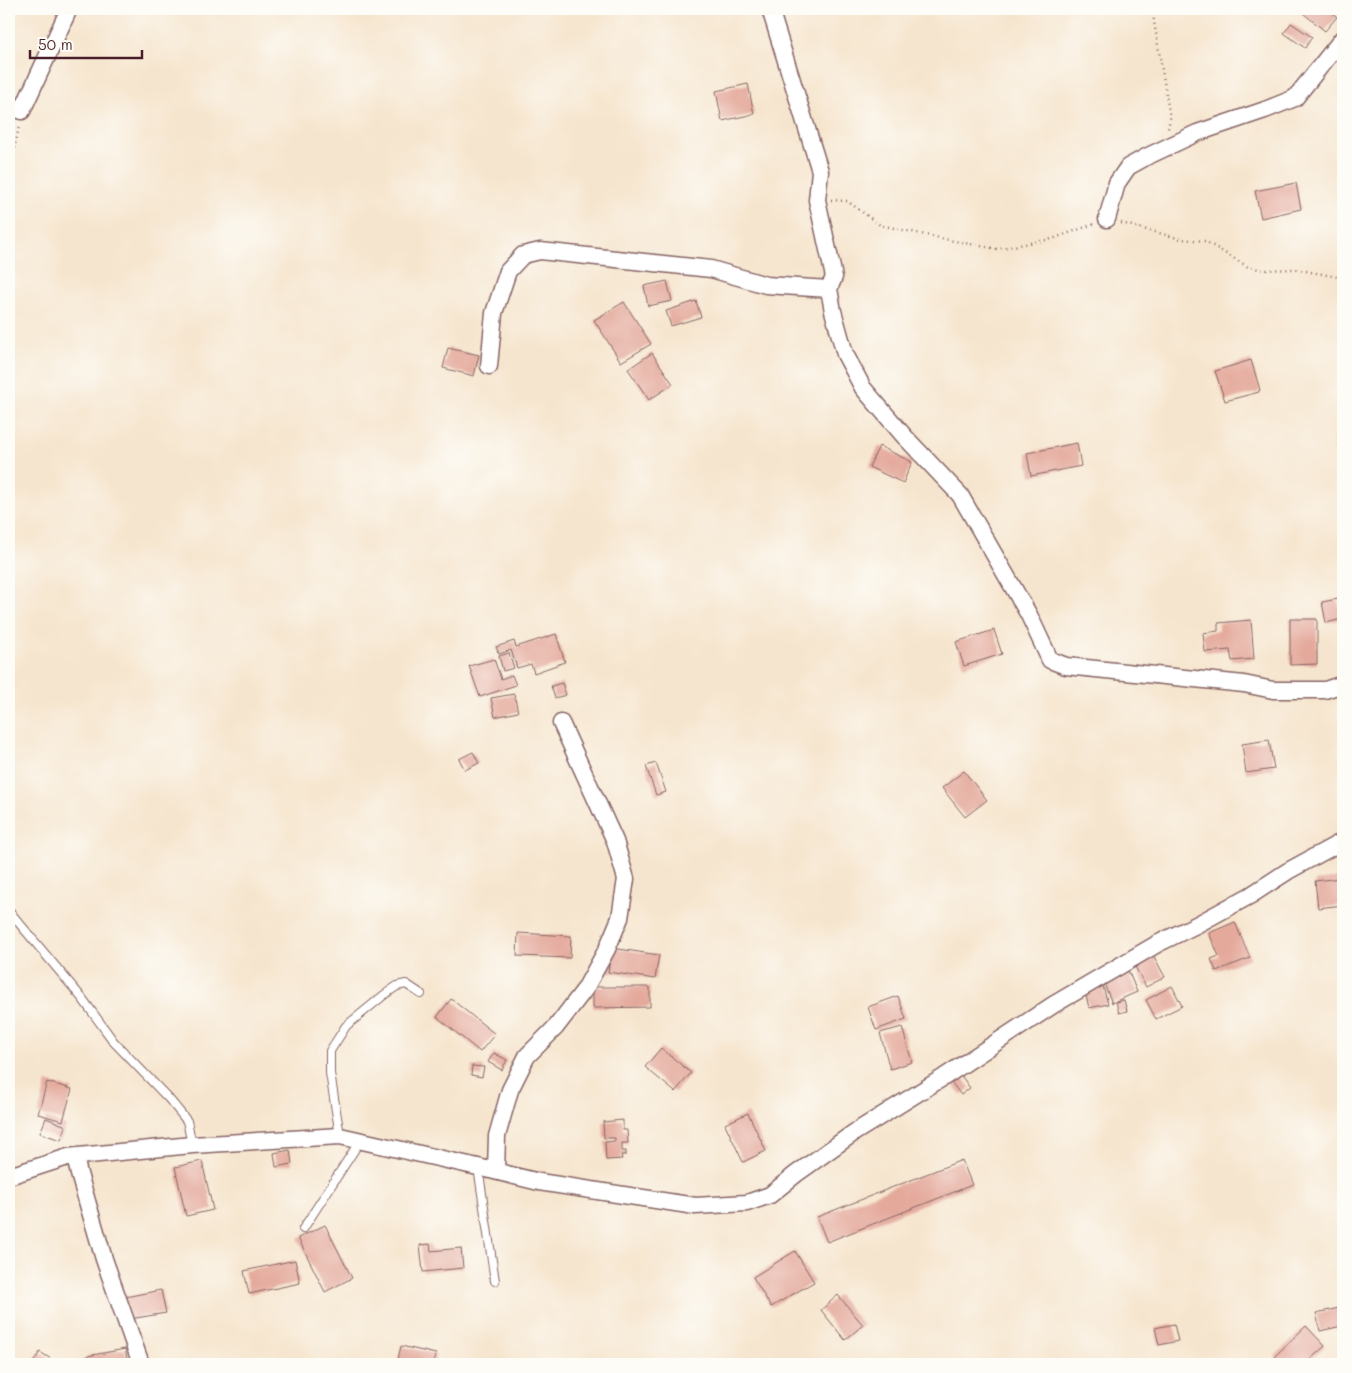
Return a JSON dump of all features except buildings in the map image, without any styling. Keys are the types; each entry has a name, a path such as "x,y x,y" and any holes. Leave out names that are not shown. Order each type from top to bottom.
{"street":[{"path":"15,108 69,9"},
{"path":"770,9 820,171 817,200 834,277 830,289 833,311 845,354 863,388 904,436 960,495 1029,615 1050,660 1066,666 1244,684 1273,690 1325,690 1343,684"},
{"path":"1107,219 1117,184 1128,167 1197,133 1295,98 1343,38"},
{"path":"488,366 494,313 508,271 523,255 540,251 711,269 766,285 830,289"},
{"path":"496,1171 497,1136 510,1090 527,1056 556,1027 584,989 607,949 620,918 626,879 615,841 560,723"},
{"path":"9,1176 75,1157 192,1145 340,1136 478,1166 539,1182 695,1206 747,1202 770,1195 854,1132 944,1077 1053,1005 1156,944 1207,919 1343,841"},
{"path":"75,1157 104,1259 141,1364"}],"lane":[{"path":"9,911 82,998 114,1042 169,1099 187,1121 192,1145"},
{"path":"340,1136 330,1074 330,1051 346,1026 397,986 406,984 421,994"},
{"path":"302,1229 360,1141"},
{"path":"478,1166 494,1281"}],"path":[{"path":"1152,9 1170,118 1166,148"},
{"path":"9,178 15,108"},
{"path":"817,200 847,201 880,225 997,250 1052,239 1107,219 1181,239 1205,242 1248,267 1265,270 1295,269 1343,278"}]}
